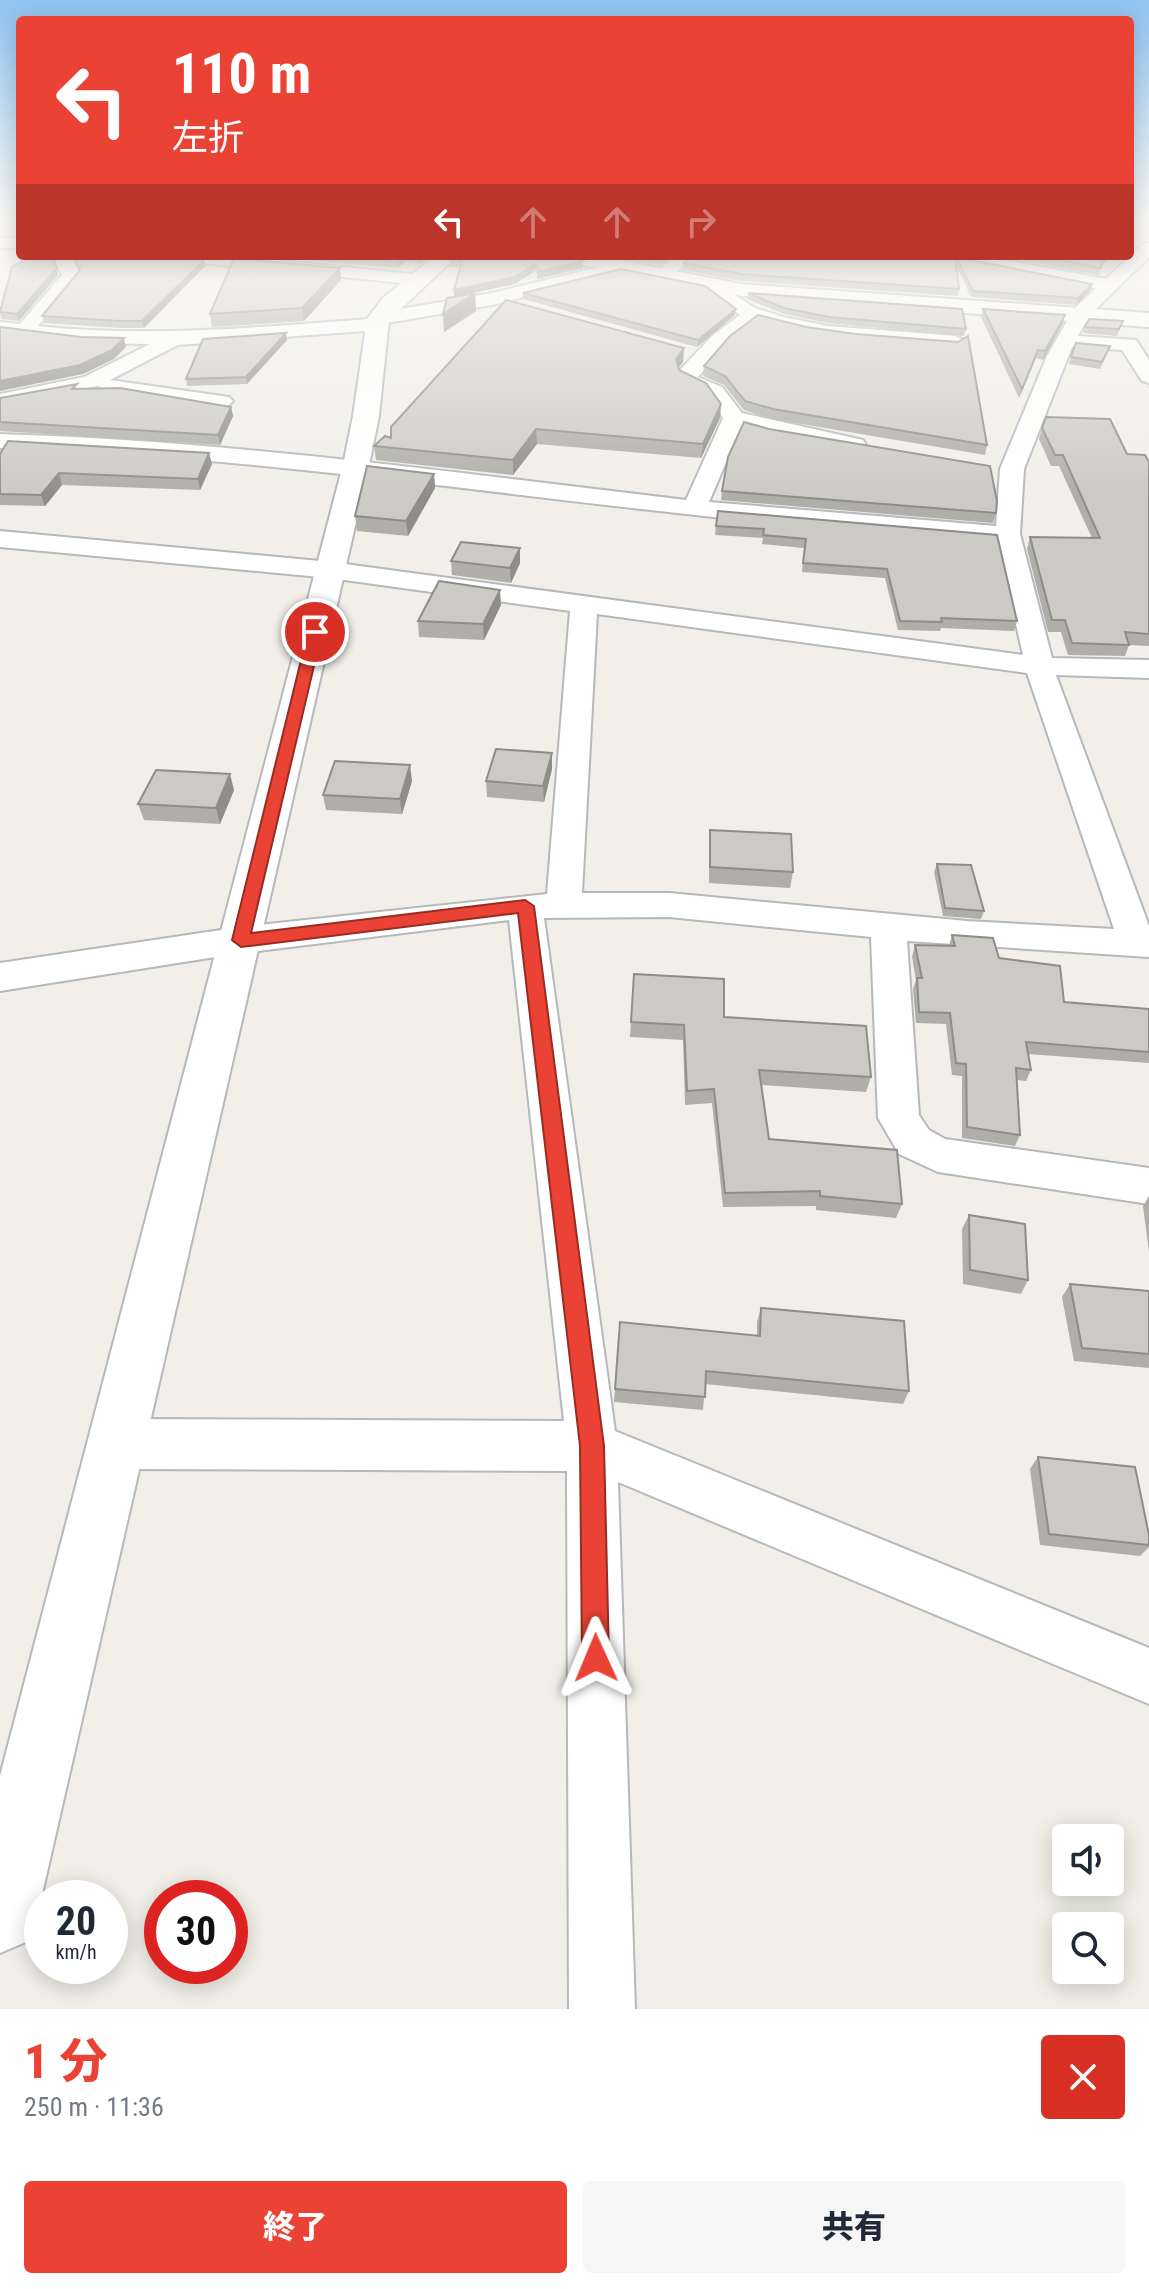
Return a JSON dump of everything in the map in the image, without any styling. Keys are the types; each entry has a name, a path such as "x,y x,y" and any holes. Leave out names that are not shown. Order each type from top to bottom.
{"street":[{"path":"25,330 41,311"},
{"path":"0,1916 356,465 366,416 378,322 386,311"},
{"path":"0,328 84,337 176,339 378,322 434,311"},
{"path":"748,311 846,333 956,342"},
{"path":"1047,311 1149,320"},
{"path":"0,977 241,940 544,906 669,905 888,926 1143,944 1039,666 1008,534 1005,468 1065,341 1083,311"},
{"path":"753,314 702,357 688,372 688,380 715,391 734,418 768,428 879,449"},
{"path":"0,400 90,382 176,339"},
{"path":"1065,341 1129,344 1149,377"},
{"path":"674,351 702,357"},
{"path":"90,382 153,394 222,401"},
{"path":"694,508 734,418"},
{"path":"0,441 83,443 356,465 694,508 1008,534"},
{"path":"0,539 330,570 1039,666 1149,669"},
{"path":"584,604 544,906 592,1446 602,2009"},
{"path":"888,926 899,1118 914,1142 938,1155 1149,1186"},
{"path":"118,1444 592,1446 1149,1676"}],"building":[{"path":"0,311 20,311 17,314"},
{"path":"46,311 152,311 142,321 42,316"},
{"path":"211,311 260,311 210,314"},
{"path":"496,311 546,311 684,348 676,359 679,370 706,383 721,404 703,444 536,429 513,460 374,446 385,436 391,438 391,427"},
{"path":"589,311 734,311 698,340"},
{"path":"798,311 962,311 966,329 829,317"},
{"path":"984,311 1065,315 1045,351 1038,350 1022,389"},
{"path":"758,315 806,327 856,334 958,342 968,336 987,445 773,409 745,401 725,376 704,366 730,336"},
{"path":"1089,319 1123,321 1119,329 1085,327"},
{"path":"0,327 81,337 124,338 112,350 80,365 0,381"},
{"path":"286,333 246,377 186,379 203,339"},
{"path":"1076,343 1110,346 1102,362 1071,357"},
{"path":"77,384 72,389 120,388 231,407 218,435 0,422 0,398"},
{"path":"1046,417 1110,419 1127,454 1145,455 1149,462 1149,634 1125,632 1129,645 1072,643 1065,620 1052,620 1030,537 1100,538 1063,455 1055,455 1042,428"},
{"path":"744,422 769,429 990,466 997,501 996,513 722,491 728,457"},
{"path":"8,441 209,453 198,479 59,473 41,495 0,494 0,454"},
{"path":"367,466 434,474 406,521 355,516"},
{"path":"718,511 997,535 1017,621 941,618 942,622 900,621 887,569 803,563 806,539 763,535 764,529 716,526"},
{"path":"461,542 520,548 510,568 451,561"},
{"path":"439,581 500,590 483,624 418,621"},
{"path":"496,749 552,753 543,786 486,781"},
{"path":"335,761 410,765 400,799 323,795"},
{"path":"156,770 230,774 216,808 138,804"},
{"path":"710,830 791,834 793,872 710,867"},
{"path":"937,864 971,865 984,911 945,908"},
{"path":"952,935 993,938 999,958 1060,966 1064,1002 1149,1009 1149,1052 1026,1042 1031,1070 1016,1068 1020,1135 967,1127 966,1064 956,1063 950,1013 919,1012 917,978 922,978 915,945 955,946"},
{"path":"634,974 724,979 724,1017 866,1026 871,1077 759,1070 769,1139 897,1150 902,1204 820,1196 820,1191 725,1193 714,1089 687,1091 684,1025 631,1022"},
{"path":"969,1215 1025,1224 1028,1280 970,1270"},
{"path":"1070,1284 1149,1291 1149,1354 1082,1348"},
{"path":"761,1308 904,1321 909,1391 706,1371 705,1397 615,1389 620,1322 760,1336"},
{"path":"1038,1457 1135,1467 1149,1545 1049,1534"}],"route":[{"path":"315,632 241,940 525,906 592,1446 596,1658"}]}
